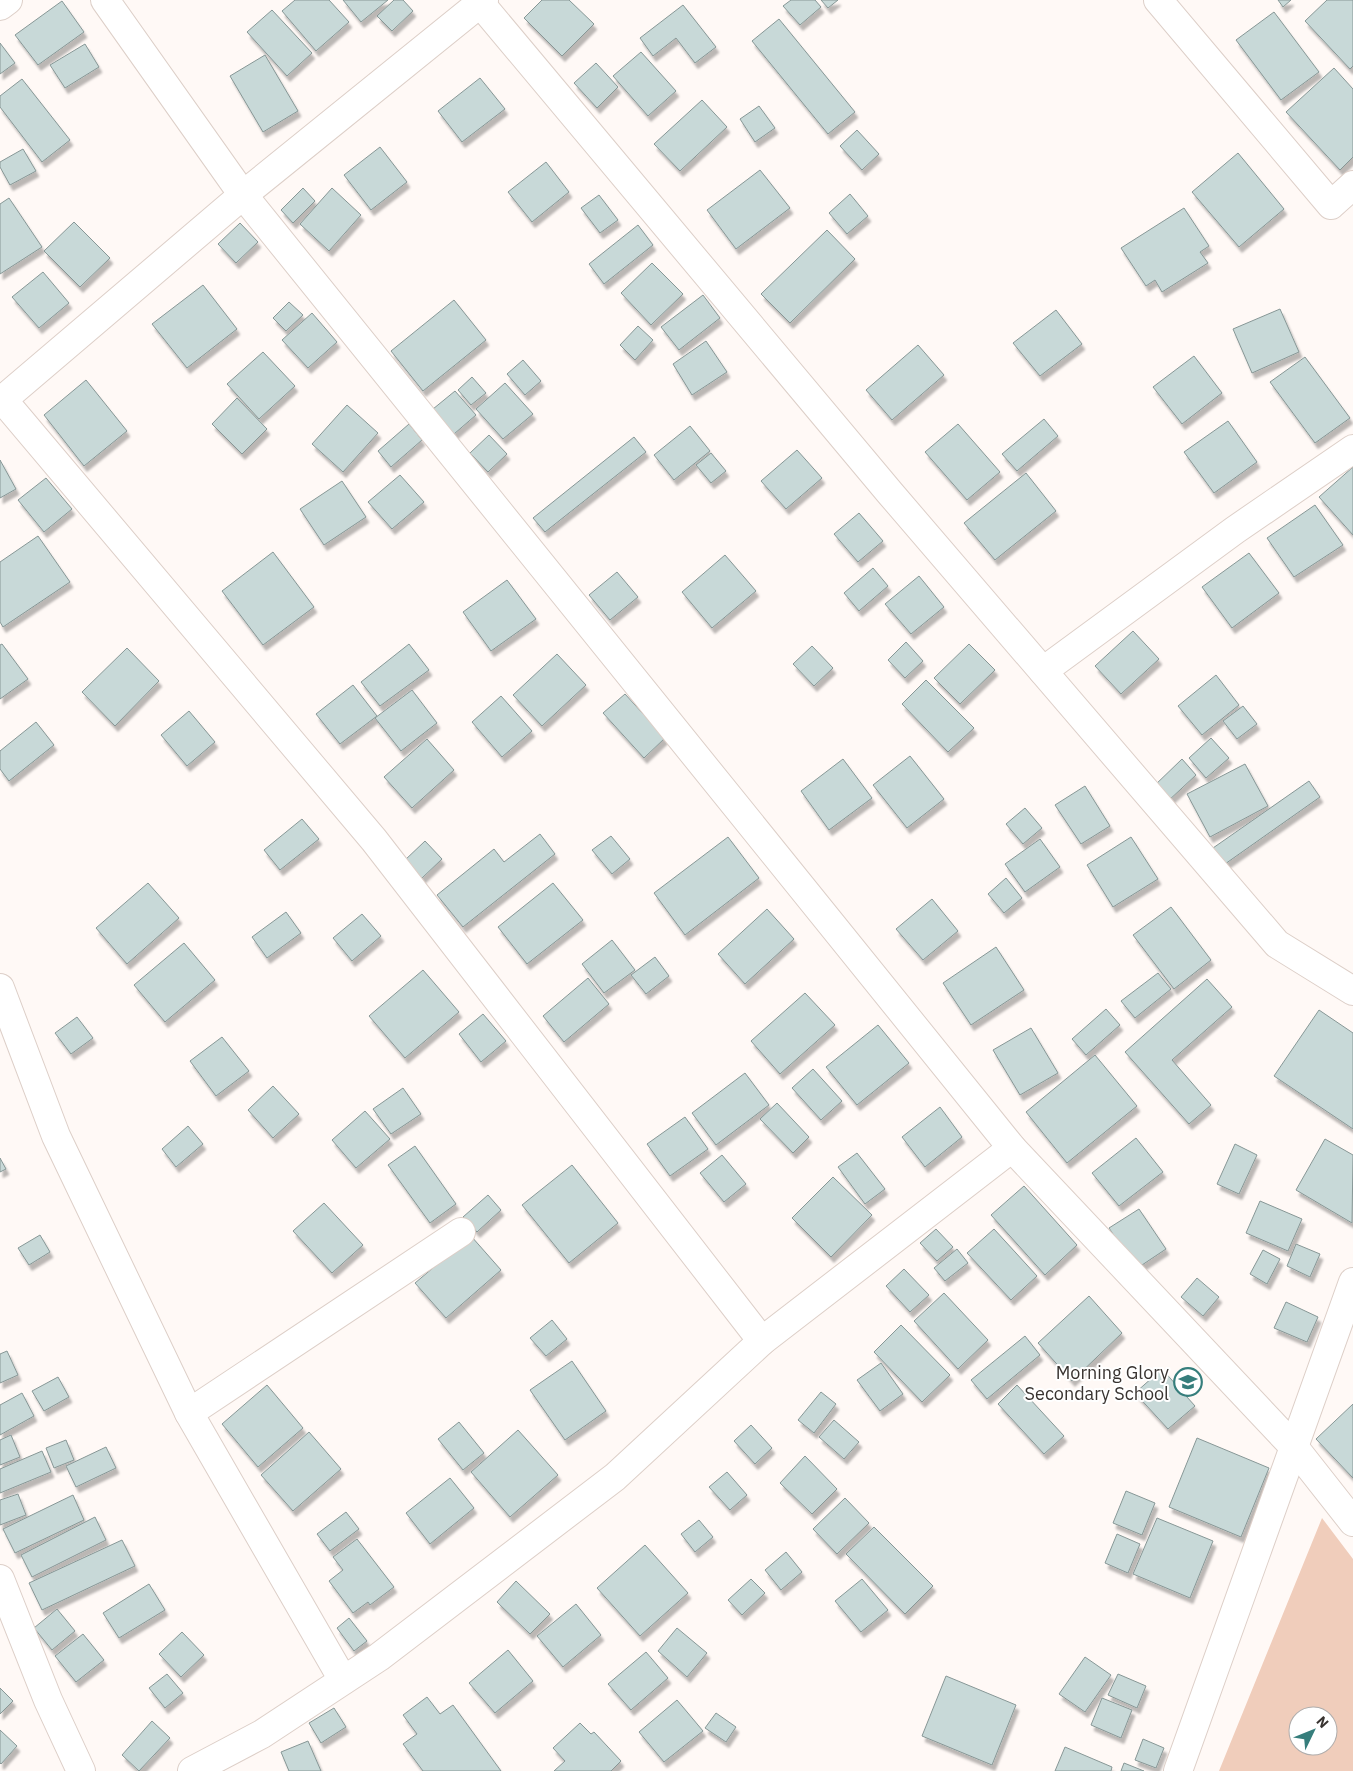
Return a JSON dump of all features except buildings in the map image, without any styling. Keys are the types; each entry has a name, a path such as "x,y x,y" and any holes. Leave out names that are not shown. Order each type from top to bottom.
{"street":[{"path":"0,6 8,0"},
{"path":"104,0 243,195 1012,1148 1294,1448 1353,1522"},
{"path":"1158,0 1331,205 1353,185"},
{"path":"762,1342 374,840 2,401 243,195 482,1 890,493 1277,944 1353,991"},
{"path":"1043,671 1235,530 1353,449"},
{"path":"0,988 56,1136 189,1413 343,1680"},
{"path":"192,1771 262,1734 379,1657 615,1477 762,1342 1012,1148"},
{"path":"189,1413 461,1232"},
{"path":"1178,1771 1353,1282"},
{"path":"0,1579 48,1700 80,1771"}],"shaded area":[{"path":"1322,1518 1353,1559 1353,1771 1219,1771"}],"place":[{"name":"Morning Glory Secondary School","path":"1188,1382"}]}
